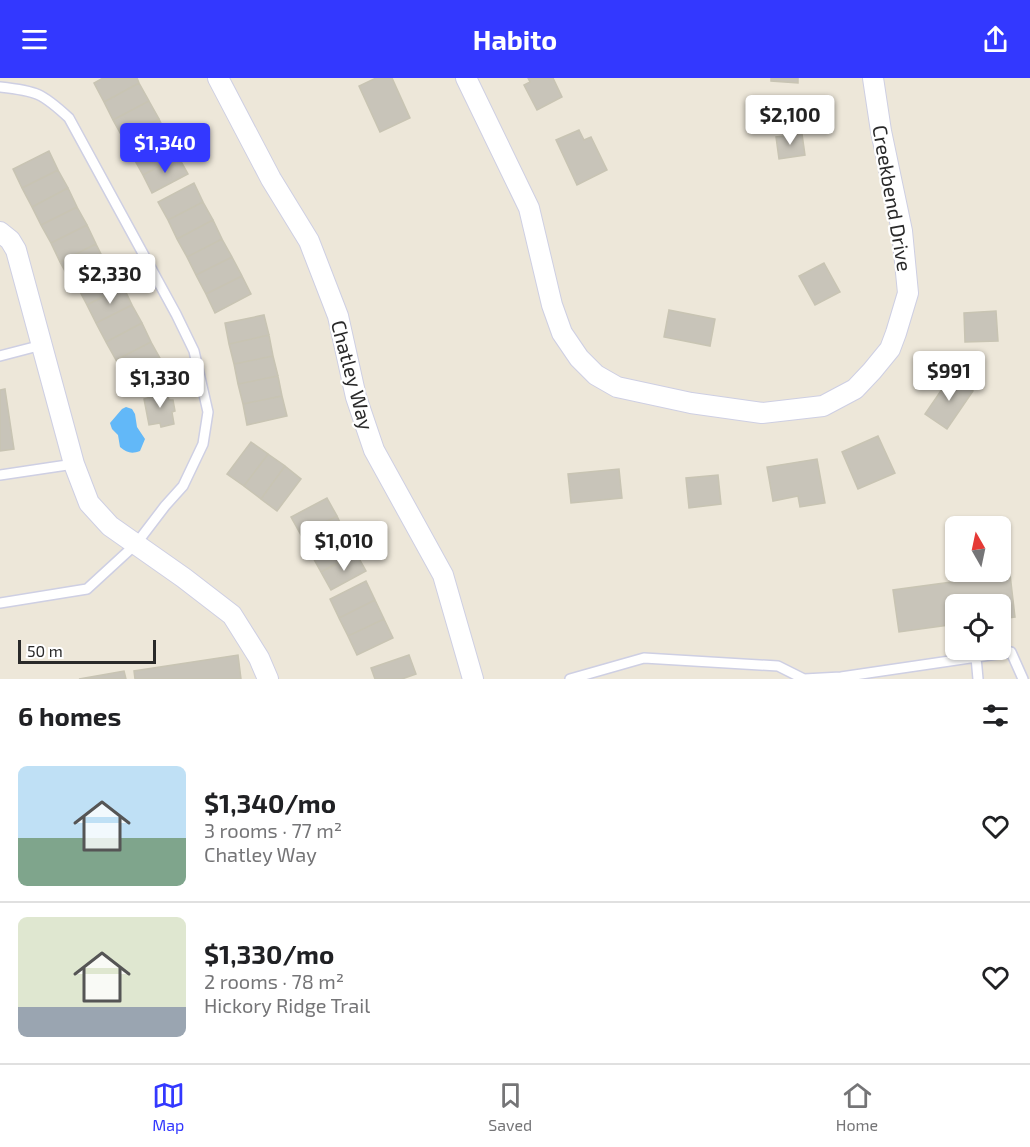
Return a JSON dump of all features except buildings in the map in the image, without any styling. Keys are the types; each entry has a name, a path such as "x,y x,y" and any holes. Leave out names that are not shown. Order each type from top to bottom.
{"street":[{"name":"Chatley Way","path":"218,78 271,179 309,241 338,316 356,397 374,450 443,575 473,679"},
{"name":"Creekbend Drive","path":"466,78 529,208 552,305 562,333 579,358 596,375 617,387 691,403 762,413 822,406 855,389 890,349 896,333 908,293 902,231 881,131 873,78"},
{"path":"0,232 10,240 16,250 74,464 89,504 110,526 232,615 259,658 268,679"}],"lane":[{"path":"0,87 22,89 45,96 69,118 194,351 208,412 203,444 183,486 136,544 87,589 0,603"},
{"path":"0,356 42,345"},
{"path":"0,475 74,464"},
{"path":"1011,652 1023,679"},
{"path":"570,679 644,658 778,666 804,679 841,677 956,660"},
{"path":"976,660 978,679"}],"water":[{"path":"126,407 132,409 135,414 137,427 145,439 140,451 137,452 125,451 120,447 118,435 110,423"}]}
